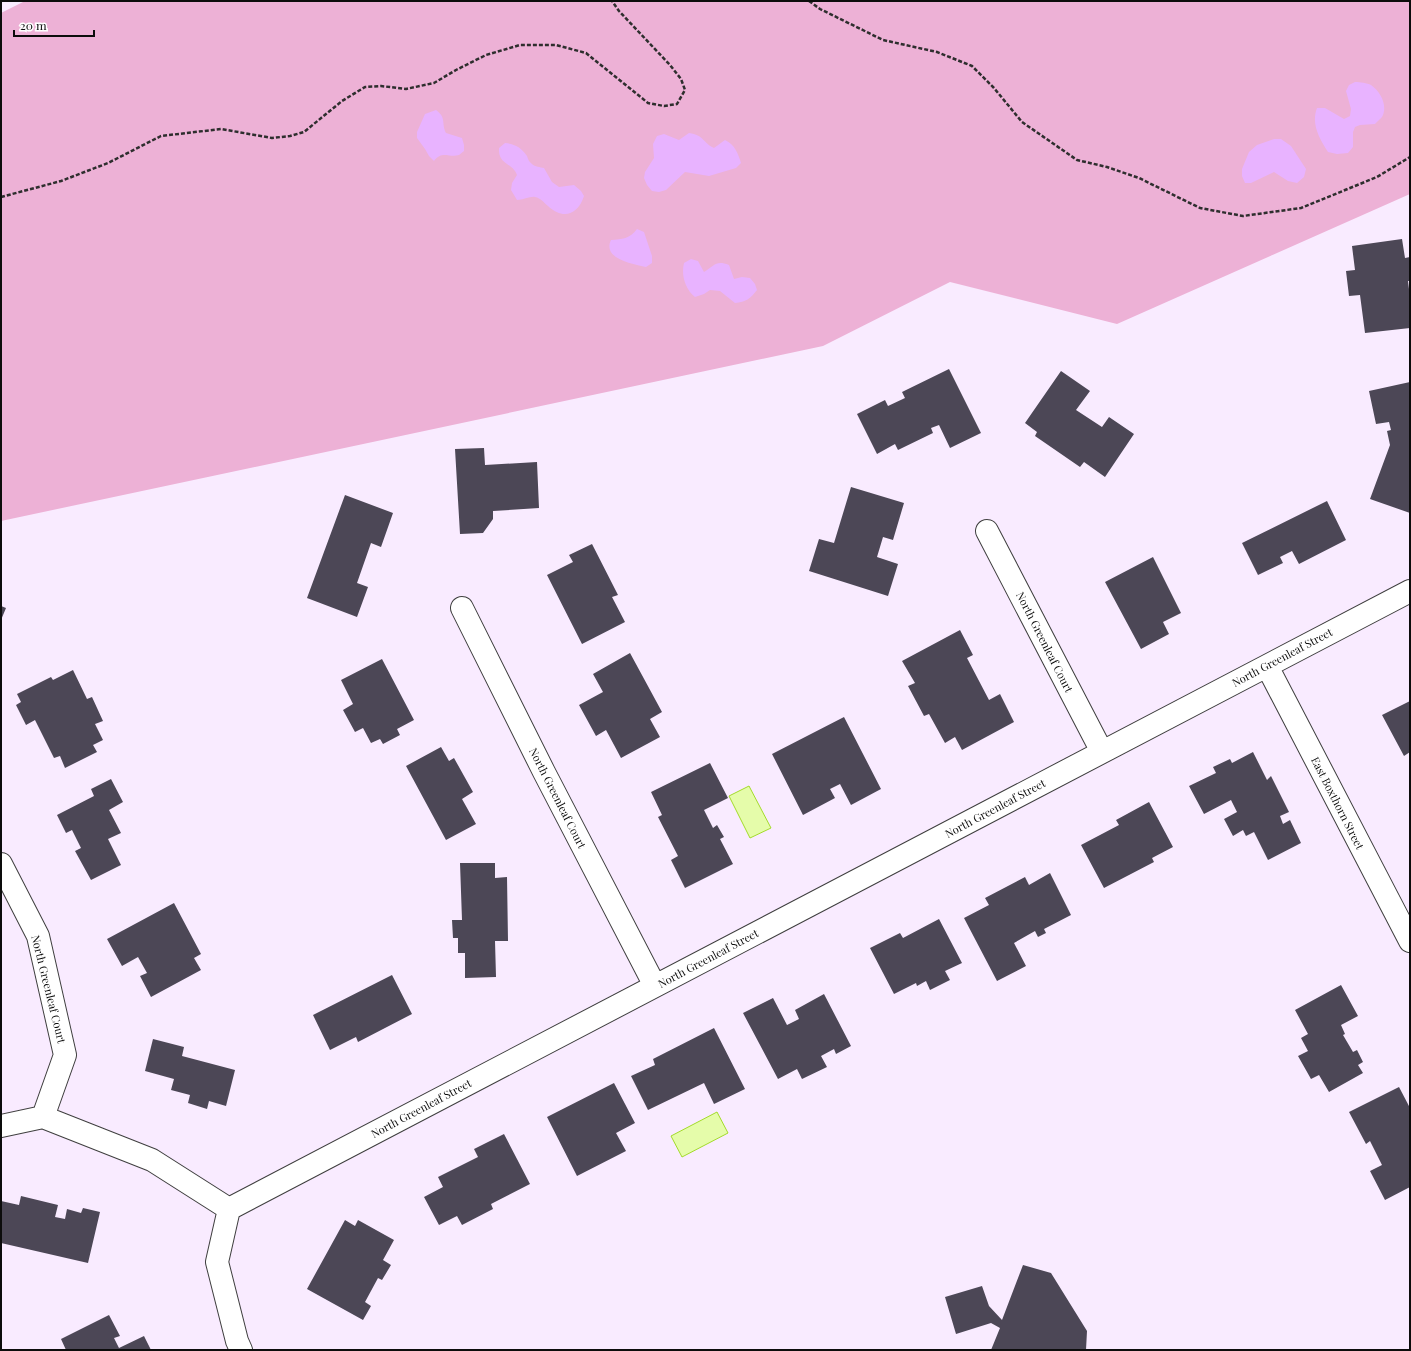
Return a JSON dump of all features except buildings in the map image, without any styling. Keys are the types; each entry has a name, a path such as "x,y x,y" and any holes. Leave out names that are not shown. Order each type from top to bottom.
{"street":[{"name":"North Greenleaf Court","path":"987,531 1102,752"},
{"name":"North Greenleaf Street","path":"229,1209 1410,591"},
{"name":"North Greenleaf Court","path":"462,608 544,772 655,986"},
{"name":"East Boxthorn Street","path":"1267,666 1410,941"},
{"name":"North Greenleaf Court","path":"1,864 38,936 65,1055 43,1117"},
{"path":"1,1126 43,1117 152,1160 229,1209 217,1262 237,1341 241,1350"}],"path":[{"path":"1,197 61,181 108,163 161,136 221,129 272,138 290,136 304,132 342,101 365,87 381,86 406,89 434,83 456,70 486,56 520,45 556,45 586,53 648,103 664,106 676,104 685,90 681,79 670,65 619,11 612,1"},
{"path":"810,1 820,9 883,40 937,52 972,66 994,88 1022,122 1077,160 1107,166 1139,178 1200,208 1243,216 1301,208 1377,177 1410,157"}],"shaded area":[{"path":"25,1 1410,1 1410,194 1117,324 950,282 823,346 1,521 1,13"},
{"path":"749,786 771,828 750,838 729,796"},
{"path":"717,1112 728,1133 682,1157 671,1136"}],"sand":[{"path":"1355,82 1371,85 1378,91 1384,104 1384,113 1375,124 1360,125 1355,127 1353,132 1353,147 1348,153 1337,154 1328,152 1315,125 1315,114 1317,108 1325,108 1344,119 1350,116 1351,109 1346,91 1349,85"},
{"path":"436,110 443,118 446,133 462,138 464,151 455,156 440,156 434,161 417,138 417,132 425,114"},
{"path":"689,133 698,135 714,148 725,140 736,150 741,163 736,168 709,176 685,172 666,190 659,192 652,191 644,178 645,172 654,158 653,144 657,136 664,134 679,140"},
{"path":"1274,139 1281,139 1291,146 1306,169 1304,177 1297,183 1288,181 1274,172 1251,183 1245,183 1242,176 1242,169 1249,152 1257,145"},
{"path":"505,143 515,145 520,148 533,165 544,168 552,182 559,187 574,185 581,191 584,196 578,208 564,214 554,210 541,199 531,197 517,200 511,190 512,183 517,175 512,168 503,161 499,154 499,148"},
{"path":"637,229 644,232 652,256 652,263 646,267 620,260 611,252 609,246 611,240 629,237"},
{"path":"691,259 698,261 704,272 718,263 729,265 734,279 742,277 750,278 755,284 757,290 748,300 735,303 720,291 710,290 695,297 686,286 683,272 684,263"}]}
